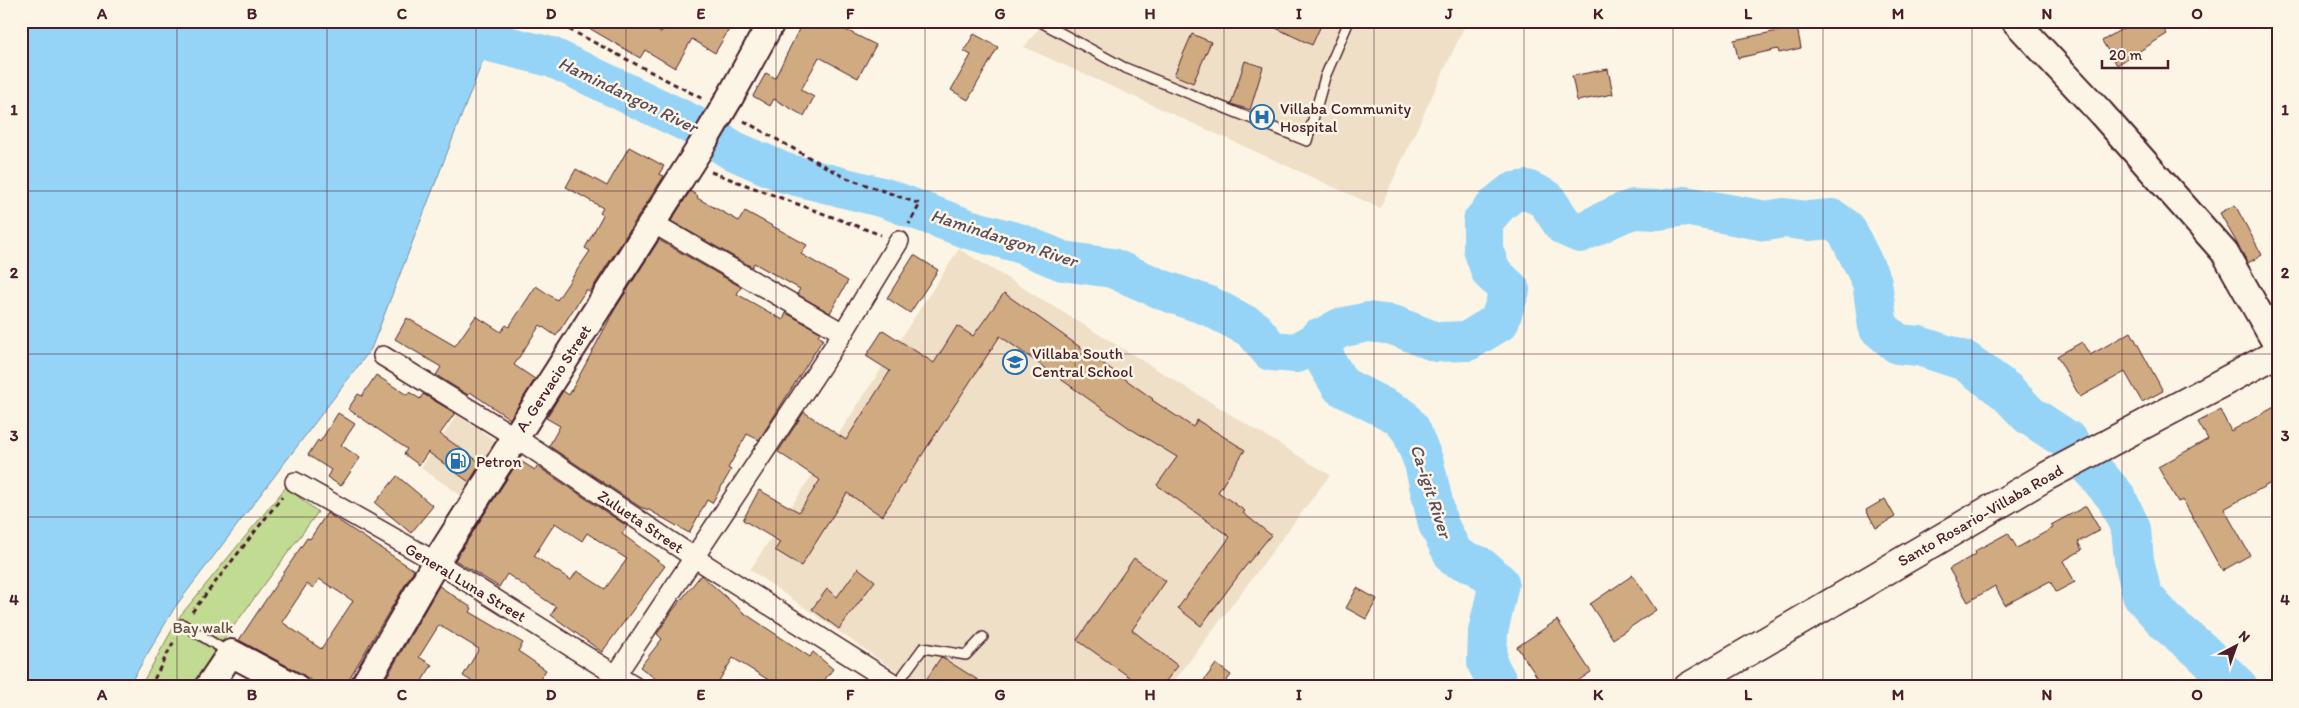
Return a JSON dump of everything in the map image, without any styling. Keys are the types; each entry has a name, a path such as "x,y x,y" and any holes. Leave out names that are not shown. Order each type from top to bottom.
{"main road":[{"name":"Santo Rosario-Villaba Road","path":"1688,687 2047,476 2278,353"}],"street":[{"name":"A. Gervacio Street","path":"363,687 436,562 653,223 729,99 772,21"},
{"path":"2016,21 2225,253 2278,347"},
{"path":"653,223 843,334"},
{"path":"612,680 843,334 902,235"},
{"name":"Zulueta Street","path":"383,356 515,437 695,558 897,686"},
{"name":"General Luna Street","path":"294,482 436,562 612,680 635,687"},
{"path":"208,687 231,653 295,687"}],"lane":[{"path":"1039,21 1123,67 1307,141 1326,77 1349,21"},
{"path":"182,624 231,653"},
{"path":"897,686 923,648 966,655 983,637"}],"path":[{"path":"694,156 902,235 917,208"},
{"path":"150,687 182,624 294,482"}],"shaded area":[{"path":"1045,21 1467,21 1380,208 1024,47"},
{"name":"Villaba South Central School","path":"959,249 1330,475 1170,687 919,687 750,570"},
{"path":"457,415 497,442 460,495 421,468"}],"green space":[{"name":"Bay walk","path":"286,487 318,512 210,658 194,687 140,687 180,616"}],"water":[{"path":"21,21 472,21 487,27 490,42 371,349 175,607 128,687 21,687"}],"building":[{"path":"577,21 640,21 661,33 666,24 662,21 734,21 715,53 692,39 675,68 645,50 640,58"},
{"path":"803,21 828,21 876,45 858,78 819,57 801,90 814,97 804,116 774,99 770,106 753,96 766,73 775,78"},
{"path":"1261,21 1323,21 1312,45"},
{"path":"2135,21 2158,21 2167,34 2117,65 2102,41"},
{"path":"1797,27 1801,48 1779,53 1778,49 1738,58 1734,40"},
{"path":"974,34 998,47 968,100 951,90 971,55 964,51"},
{"path":"1192,34 1211,42 1193,83 1174,75"},
{"path":"1245,61 1263,67 1250,110 1231,104"},
{"path":"1608,69 1613,94 1577,101 1572,76"},
{"path":"629,147 664,166 659,174 664,176 590,292 586,290 556,336 540,325 514,365 535,379 510,419 470,392 468,395 436,375 441,367 395,339 407,318 455,346 476,316 501,332 506,325 509,327 536,286 557,300 590,251 585,248 603,215 600,213 603,208 566,187 576,169 607,186"},
{"path":"690,191 698,196 697,198 739,221 745,211 807,245 801,254 848,281 830,313 797,294 800,289 754,263 752,267 671,221"},
{"path":"2235,205 2262,255 2248,263 2220,213"},
{"path":"659,240 741,287 737,294 783,320 786,313 820,332 818,336 823,339 759,440 747,434 728,468 731,470 712,503 707,500 689,533 649,510 640,507 549,446 560,426 546,418 563,391 569,395 615,309"},
{"path":"914,255 938,270 910,313 887,298"},
{"path":"1004,293 1152,400 1193,427 1197,420 1245,450 1218,492 1245,511 1243,513 1271,535 1201,626 1178,608 1230,537 1157,485 1177,457 1131,429 1000,336 882,516 847,493 801,566 775,550 780,542 743,520 759,490 799,512 820,480 778,452 804,412 846,440 890,371 866,356 883,330 934,363 957,326 973,336"},
{"path":"2131,332 2163,391 2142,402 2125,372 2080,397 2057,356 2082,342 2090,355"},
{"path":"376,375 407,395 409,392 420,399 423,394 455,413 440,434 481,463 469,482 428,452 419,465 404,454 407,449 348,409 358,394 362,396"},
{"path":"2278,405 2278,479 2224,509 2250,555 2222,571 2183,500 2178,502 2158,467 2208,439 2198,422 2220,410 2231,431"},
{"path":"338,413 355,424 341,445 360,458 341,486 327,477 331,470 308,455 318,440 320,442"},
{"path":"519,460 535,470 537,466 627,526 622,534 665,566 602,652 551,615 556,607 507,574 499,587 455,560","holes":["555,523 582,541 587,533 627,559 605,589 577,571 571,580 534,556"]},
{"path":"397,476 433,506 411,533 375,503"},
{"path":"1885,499 1895,517 1876,528 1866,510"},
{"path":"2086,506 2100,530 2078,542 2082,550 2063,561 2075,582 2056,592 2050,581 2005,605 1995,586 1968,602 1949,569 1976,554 1975,551 2008,533 2017,548 2053,528 2051,525"},
{"path":"327,513 414,570 344,687 320,687 302,674 239,640 307,538 310,539","holes":["319,579 353,601 321,649 282,622 307,584 313,588"]},
{"path":"1134,558 1166,581 1132,630 1178,666 1161,687 1124,687 1131,678 1077,640"},
{"path":"858,568 875,581 839,629 812,609 827,589 837,597"},
{"path":"701,575 744,613 810,657 813,652 833,669 819,687 780,687 733,658 715,687 679,687 669,680 665,686 640,667 662,639 657,634 673,610"},
{"path":"1633,575 1656,610 1613,639 1590,604"},
{"path":"439,586 472,608 470,612 523,643 518,651 546,670 535,687 481,687 463,676 479,649 439,625 419,657 432,665 418,687 381,687"},
{"path":"1357,588 1377,599 1366,619 1346,608"},
{"path":"1557,620 1591,672 1569,687 1544,687 1517,647"},
{"path":"941,657 989,687 937,687 926,680"},
{"path":"1216,664 1231,675 1222,687 1199,687"}],"waterway":[{"name":"Hamindangon River","path":"490,42 551,57 691,124 732,150 785,173 885,198 968,229 1019,243 1063,261 1112,268 1163,290 1209,306 1253,329 1271,351 1297,353 1340,328 1368,322 1393,325 1436,342 1468,341 1499,322 1510,290 1491,272 1483,249 1483,221 1498,204 1513,192 1527,190 1546,199 1564,226 1580,233 1634,209 1659,210 1685,206 1766,221 1784,218 1808,221 1832,219 1846,229 1872,282 1878,327 1898,344 1919,346 1965,361 2006,391 2029,415 2067,440 2116,497 2131,529 2134,560 2142,595 2167,623 2200,650 2238,687"},
{"name":"Ca-igit River","path":"1319,338 1326,361 1341,386 1400,416 1411,430 1424,463 1438,524 1455,557 1479,566 1499,583 1488,632 1487,663 1500,687"}],"place":[{"name":"Villaba Community Hospital","path":"1262,117"},
{"name":"Villaba South Central School","path":"1015,362"},
{"name":"Petron","path":"458,461"}]}
